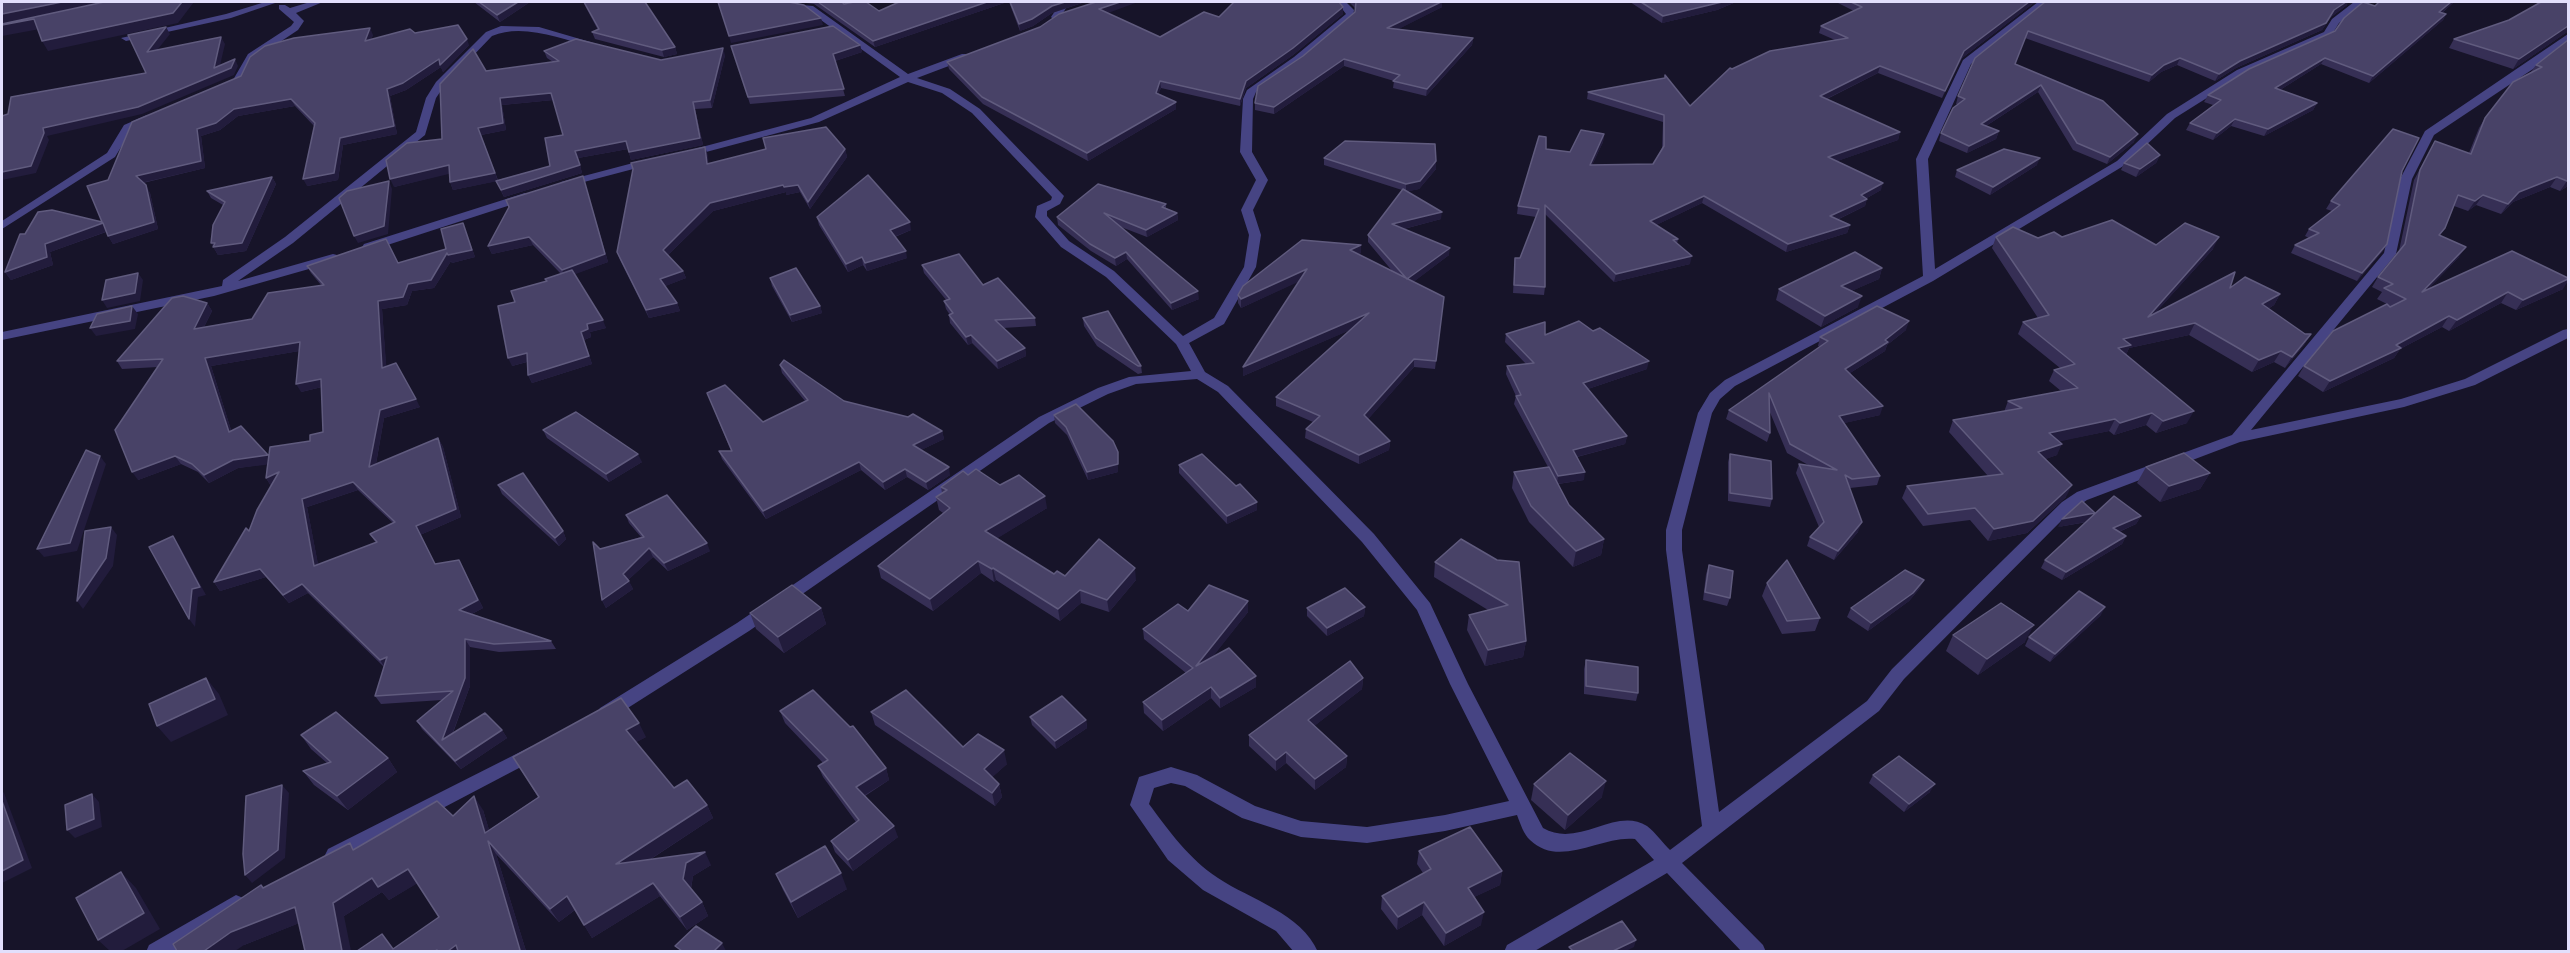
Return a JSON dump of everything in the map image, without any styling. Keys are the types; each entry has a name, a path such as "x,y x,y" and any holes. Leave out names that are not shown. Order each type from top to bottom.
{"street":[{"path":"126,38 228,16 274,2 299,21 295,28 252,56 240,79 224,87"},
{"path":"289,12 318,2"},
{"path":"773,2 810,8 907,78 946,91 976,111 1059,196 1056,202 1041,209 1041,217 1065,244 1110,274 1182,342 1200,375 1223,390 1360,530 1424,608 1459,684 1536,834 1548,844 1560,846 1618,828 1640,832 1671,860 1756,951"},
{"path":"1056,17 1065,2"},
{"path":"1182,342 1219,321 1250,267 1255,235 1246,210 1262,180 1246,152 1248,99 1252,90 1298,59 1350,15 1351,12 1341,2"},
{"path":"1929,278 1922,159 1967,62 2043,2"},
{"path":"1712,830 1674,550 1674,530 1705,413 1715,396 1730,382 1929,278 2121,163 2170,116 2241,72 2328,34 2335,21 2359,2"},
{"path":"1045,25 1056,17 1077,9"},
{"path":"826,30 837,27"},
{"path":"214,292 290,240 421,133 431,98 440,84 489,34 501,29 539,30 607,48"},
{"path":"2237,438 2390,254 2406,179 2429,133 2547,55 2568,37"},
{"path":"556,187 615,168 672,157 815,120 907,78 984,50"},
{"path":"2,226 111,155 128,127 163,112"},
{"path":"2,336 214,292 353,252 534,194"},
{"path":"1514,951 1671,860 1873,706 1898,674 2067,506 2082,496 2237,438 2404,403 2470,382 2568,333"},
{"path":"588,724 743,627 1044,420 1103,391 1134,380 1200,375"},
{"path":"321,862 374,837 547,745"},
{"path":"1308,951 1283,925 1210,884 1175,854 1139,805 1146,782 1171,776 1190,780 1249,812 1301,829 1367,835 1445,823 1522,806"},
{"path":"156,951 258,892"}],"building":[{"path":"2,2 62,2 2,14"},
{"path":"104,2 182,2 173,13 42,41 34,19 2,25 2,24"},
{"path":"479,2 518,2 497,15"},
{"path":"584,2 645,2 675,47 662,50 592,32 599,29"},
{"path":"718,2 789,2 804,5 821,18 729,36"},
{"path":"818,2 842,2 844,4 866,2 879,11 899,2 987,2 873,41"},
{"path":"1010,2 1065,2 1052,6 1032,19 1019,24"},
{"path":"1096,2 1120,2 1099,9 1160,37 1204,12 1219,17 1234,2 1339,2 1343,7 1293,48 1246,81 1240,99 1160,81 1156,93 1176,102 1087,153 982,97 947,62 1040,27 1059,14"},
{"path":"1356,2 1441,2 1387,28 1473,38 1427,89 1393,81 1400,75 1344,59 1274,107 1255,103 1258,86 1303,56 1355,12"},
{"path":"1641,2 1722,2 1663,16"},
{"path":"1851,2 2029,2 1964,51 1945,91 1880,66 1820,96 1900,132 1828,157 1883,183 1861,195 1867,199 1830,216 1850,225 1788,244 1704,196 1650,221 1678,239 1673,240 1692,256 1616,274 1545,205 1545,287 1514,285 1515,258 1520,258 1539,209 1518,206 1539,136 1546,137 1546,149 1570,152 1581,130 1604,134 1590,165 1653,164 1664,146 1664,115 1588,92 1665,78 1665,75 1690,106 1730,68 1770,51 1848,38 1821,26 1862,7"},
{"path":"2045,2 2346,2 2334,10 2326,23 2240,61 2219,74 2180,58 2164,65 2152,75 2028,31 2015,64 2103,101 2138,134 2110,157 2077,143 2041,85 1981,124 1999,131 1969,146 1941,133 1953,108 1965,99 1958,96 1975,58"},
{"path":"2363,2 2375,6 2379,2 2451,2 2439,12 2446,14 2373,76 2325,58 2275,88 2317,103 2268,129 2235,119 2217,133 2190,123 2221,100 2208,95 2249,69 2335,31 2344,18"},
{"path":"2541,2 2568,2 2568,26 2519,59 2454,39 2509,20"},
{"path":"458,25 467,39 440,65 439,59 403,83 387,89 394,126 340,138 334,173 303,179 315,123 291,99 234,109 216,123 197,129 201,161 136,176 146,185 154,222 108,236 103,223 45,244 47,257 5,272 20,234 25,234 38,212 52,210 102,222 87,186 108,180 132,122 241,76 250,57 265,46 294,38 370,28 365,41 410,29 415,33"},
{"path":"833,26 860,45 833,54 844,89 748,97 731,46"},
{"path":"166,27 147,52 221,37 214,68 235,59 231,68 138,107 43,128 44,133 31,166 2,172 2,116 8,114 11,97 146,73 128,35"},
{"path":"576,39 661,60 723,48 710,100 693,102 700,138 629,152 626,141 575,151 580,165 501,190 496,181 550,166 545,138 563,135 551,93 500,98 503,123 478,128 495,173 450,182 449,165 390,179 386,160 407,143 442,139 440,84 473,49 486,71 559,61 544,51"},
{"path":"2568,40 2568,180 2557,177 2519,192 2508,204 2483,195 2475,201 2458,195 2445,228 2439,235 2466,247 2422,292 2512,251 2568,279 2523,300 2508,292 2457,320 2449,316 2396,345 2401,348 2330,381 2304,366 2333,331 2387,304 2390,307 2406,299 2384,288 2393,284 2378,277 2405,244 2420,170 2435,141 2471,154 2485,118 2513,82 2542,67 2536,65"},
{"path":"826,127 845,149 808,202 798,185 784,187 783,185 710,203 663,250 683,271 660,279 677,303 646,310 617,252 633,169 631,163 705,147 707,164 766,149 763,138"},
{"path":"2393,129 2419,138 2402,171 2387,244 2362,273 2295,245 2319,233 2309,229 2340,205 2331,201"},
{"path":"1345,141 1435,144 1436,161 1420,181 1406,184 1324,158"},
{"path":"2147,143 2160,155 2140,169 2124,163"},
{"path":"2004,149 2040,158 1993,187 1957,170"},
{"path":"868,175 910,222 890,230 906,251 865,263 862,257 846,264 817,217"},
{"path":"583,176 605,254 562,270 529,237 488,246 509,207 506,200"},
{"path":"272,177 242,243 213,247 215,243 211,243 213,225 225,202 207,191"},
{"path":"389,181 384,226 354,236 339,198 347,191"},
{"path":"1098,184 1166,204 1162,207 1177,213 1146,230 1104,213 1198,291 1171,303 1126,252 1115,258 1090,244 1057,217"},
{"path":"1403,189 1442,212 1392,224 1450,248 1407,279 1368,235"},
{"path":"2112,220 2156,245 2185,223 2219,237 2148,317 2235,272 2230,288 2245,277 2280,294 2262,304 2305,334 2311,334 2292,357 2281,351 2259,360 2195,323 2123,339 2131,345 2118,348 2194,411 2163,421 2152,413 2120,423 2115,419 2049,433 2062,444 2038,452 2072,485 2033,521 1994,529 1975,508 1928,514 1907,486 2003,474 1953,420 2022,408 2008,401 2078,388 2054,370 2075,364 2023,322 2049,315 1996,237 2013,227 2038,238 2054,232 2062,237"},
{"path":"463,223 472,250 448,255 447,253 431,280 408,284 403,297 378,301 382,368 396,363 416,399 380,410 369,467 438,438 456,509 416,526 435,564 459,560 478,600 459,610 551,641 494,644 465,639 465,678 442,740 485,713 502,730 455,761 417,721 453,691 375,696 387,657 380,660 302,584 283,595 260,569 214,582 246,528 249,531 257,510 279,472 266,478 270,447 310,441 310,435 323,432 321,379 296,384 300,342 205,358 229,432 241,426 268,455 233,460 204,475 192,464 175,456 132,472 115,430 163,359 117,361 172,298 183,296 207,303 194,329 252,319 268,293 324,285 307,266 386,239 398,263 446,249 441,229","holes":["353,482 395,522 370,534 377,542 314,566 302,499"]},
{"path":"1302,240 1361,245 1350,250 1444,297 1436,361 1414,359 1364,415 1390,441 1359,455 1306,429 1320,416 1276,397 1369,313 1243,367 1307,269 1241,299 1238,295 1243,286"},
{"path":"1855,252 1882,268 1841,286 1862,296 1825,316 1779,289"},
{"path":"959,254 983,285 998,278 1035,318 995,320 1025,348 997,361 971,335 966,337 949,315 953,313 944,301 950,299 922,265"},
{"path":"796,268 820,306 790,315 770,278"},
{"path":"572,270 603,320 587,324 588,329 581,332 589,356 528,375 527,353 508,358 498,306 515,302 511,291 547,281 545,279"},
{"path":"138,273 135,293 102,300 106,280"},
{"path":"132,306 130,321 90,328 97,314"},
{"path":"1877,306 1909,321 1885,340 1888,342 1845,369 1883,406 1839,416 1880,476 1852,479 1845,475 1862,522 1838,551 1810,537 1824,522 1799,464 1837,470 1790,444 1769,393 1770,433 1729,410 1828,341 1820,337"},
{"path":"1108,311 1141,366 1096,338 1083,318"},
{"path":"1579,321 1593,331 1600,328 1649,361 1583,383 1627,436 1573,450 1585,472 1558,476 1516,396 1521,395 1507,366 1534,363 1506,334 1545,322 1545,335"},
{"path":"784,360 844,401 908,417 913,414 942,431 913,445 949,467 926,482 905,469 883,482 859,462 763,511 719,451 732,451 707,393 725,385 763,422 808,400 780,365"},
{"path":"1076,404 1113,441 1118,452 1118,464 1087,472 1066,427 1054,415"},
{"path":"576,412 638,454 606,474 543,430"},
{"path":"86,450 100,456 70,543 37,549"},
{"path":"2184,453 2210,473 2169,486 2146,467"},
{"path":"1202,454 1236,486 1240,484 1257,502 1227,516 1179,465"},
{"path":"1730,454 1771,461 1772,499 1730,493"},
{"path":"1549,467 1569,505 1604,539 1576,551 1531,506 1514,472"},
{"path":"976,469 1000,485 1019,475 1045,496 985,531 1054,574 1057,571 1065,576 1099,539 1135,568 1107,600 1080,590 1058,609 978,561 930,599 878,566 950,508 936,497 947,490 941,487 963,471 968,475"},
{"path":"523,473 563,531 555,538 498,485"},
{"path":"667,495 707,543 664,563 649,548 623,574 629,581 602,600 593,542 600,549 644,537 626,515"},
{"path":"2114,496 2141,516 2113,528 2126,536 2066,572 2045,560"},
{"path":"2082,501 2095,513 2062,519"},
{"path":"111,527 106,558 77,601 85,531"},
{"path":"173,536 200,587 192,589 189,619 149,547"},
{"path":"1461,539 1497,560 1519,562 1526,641 1488,650 1469,615 1508,605 1435,562"},
{"path":"1787,560 1820,618 1787,621 1767,583"},
{"path":"1709,565 1733,571 1730,598 1705,592"},
{"path":"1905,570 1924,580 1913,593 1871,623 1851,608"},
{"path":"792,585 821,608 778,637 750,613"},
{"path":"1209,585 1248,601 1196,666 1229,648 1256,676 1220,698 1211,687 1162,720 1143,702 1193,668 1143,629 1178,604 1188,611"},
{"path":"1345,588 1365,607 1327,628 1307,608"},
{"path":"2079,591 2105,607 2055,654 2029,637"},
{"path":"2001,603 2034,625 1987,659 1953,635"},
{"path":"1586,660 1638,667 1638,693 1586,686"},
{"path":"1350,661 1363,678 1308,720 1347,756 1315,779 1286,752 1276,760 1249,735"},
{"path":"206,678 215,699 157,726 149,704"},
{"path":"813,690 850,727 853,726 886,768 856,787 894,826 848,860 831,841 859,820 818,766 828,760 780,711"},
{"path":"906,690 963,747 978,734 1004,750 984,769 999,784 992,793 871,712"},
{"path":"1062,696 1086,720 1055,741 1030,717"},
{"path":"621,698 639,723 626,730 674,788 687,780 707,805 616,864 705,852 686,863 683,879 702,902 680,917 653,883 584,925 567,896 550,909 488,841 520,950 518,951 458,951 456,945 448,951 357,951 382,934 393,949 439,917 408,869 378,887 372,878 333,903 342,951 305,951 295,907 231,932 204,951 177,951 173,944 261,885 263,888 350,843 353,850 437,801 453,816 474,796 485,833 539,797 513,757"},
{"path":"336,712 388,758 337,796 303,771 331,762 301,735"},
{"path":"1570,753 1606,781 1568,815 1534,784"},
{"path":"1899,756 1935,784 1909,804 1873,775"},
{"path":"282,785 278,850 245,875 243,854 246,796"},
{"path":"92,794 94,819 67,830 65,805"},
{"path":"2,801 23,860 2,871"},
{"path":"1470,827 1502,871 1468,888 1484,912 1446,933 1424,902 1398,917 1382,896 1431,869 1419,851"},
{"path":"825,846 841,873 791,902 776,874"},
{"path":"121,872 144,913 98,940 76,898"},
{"path":"1622,921 1636,940 1613,951 1573,951 1569,947"},
{"path":"696,926 722,943 714,951 682,951 675,946"}]}
